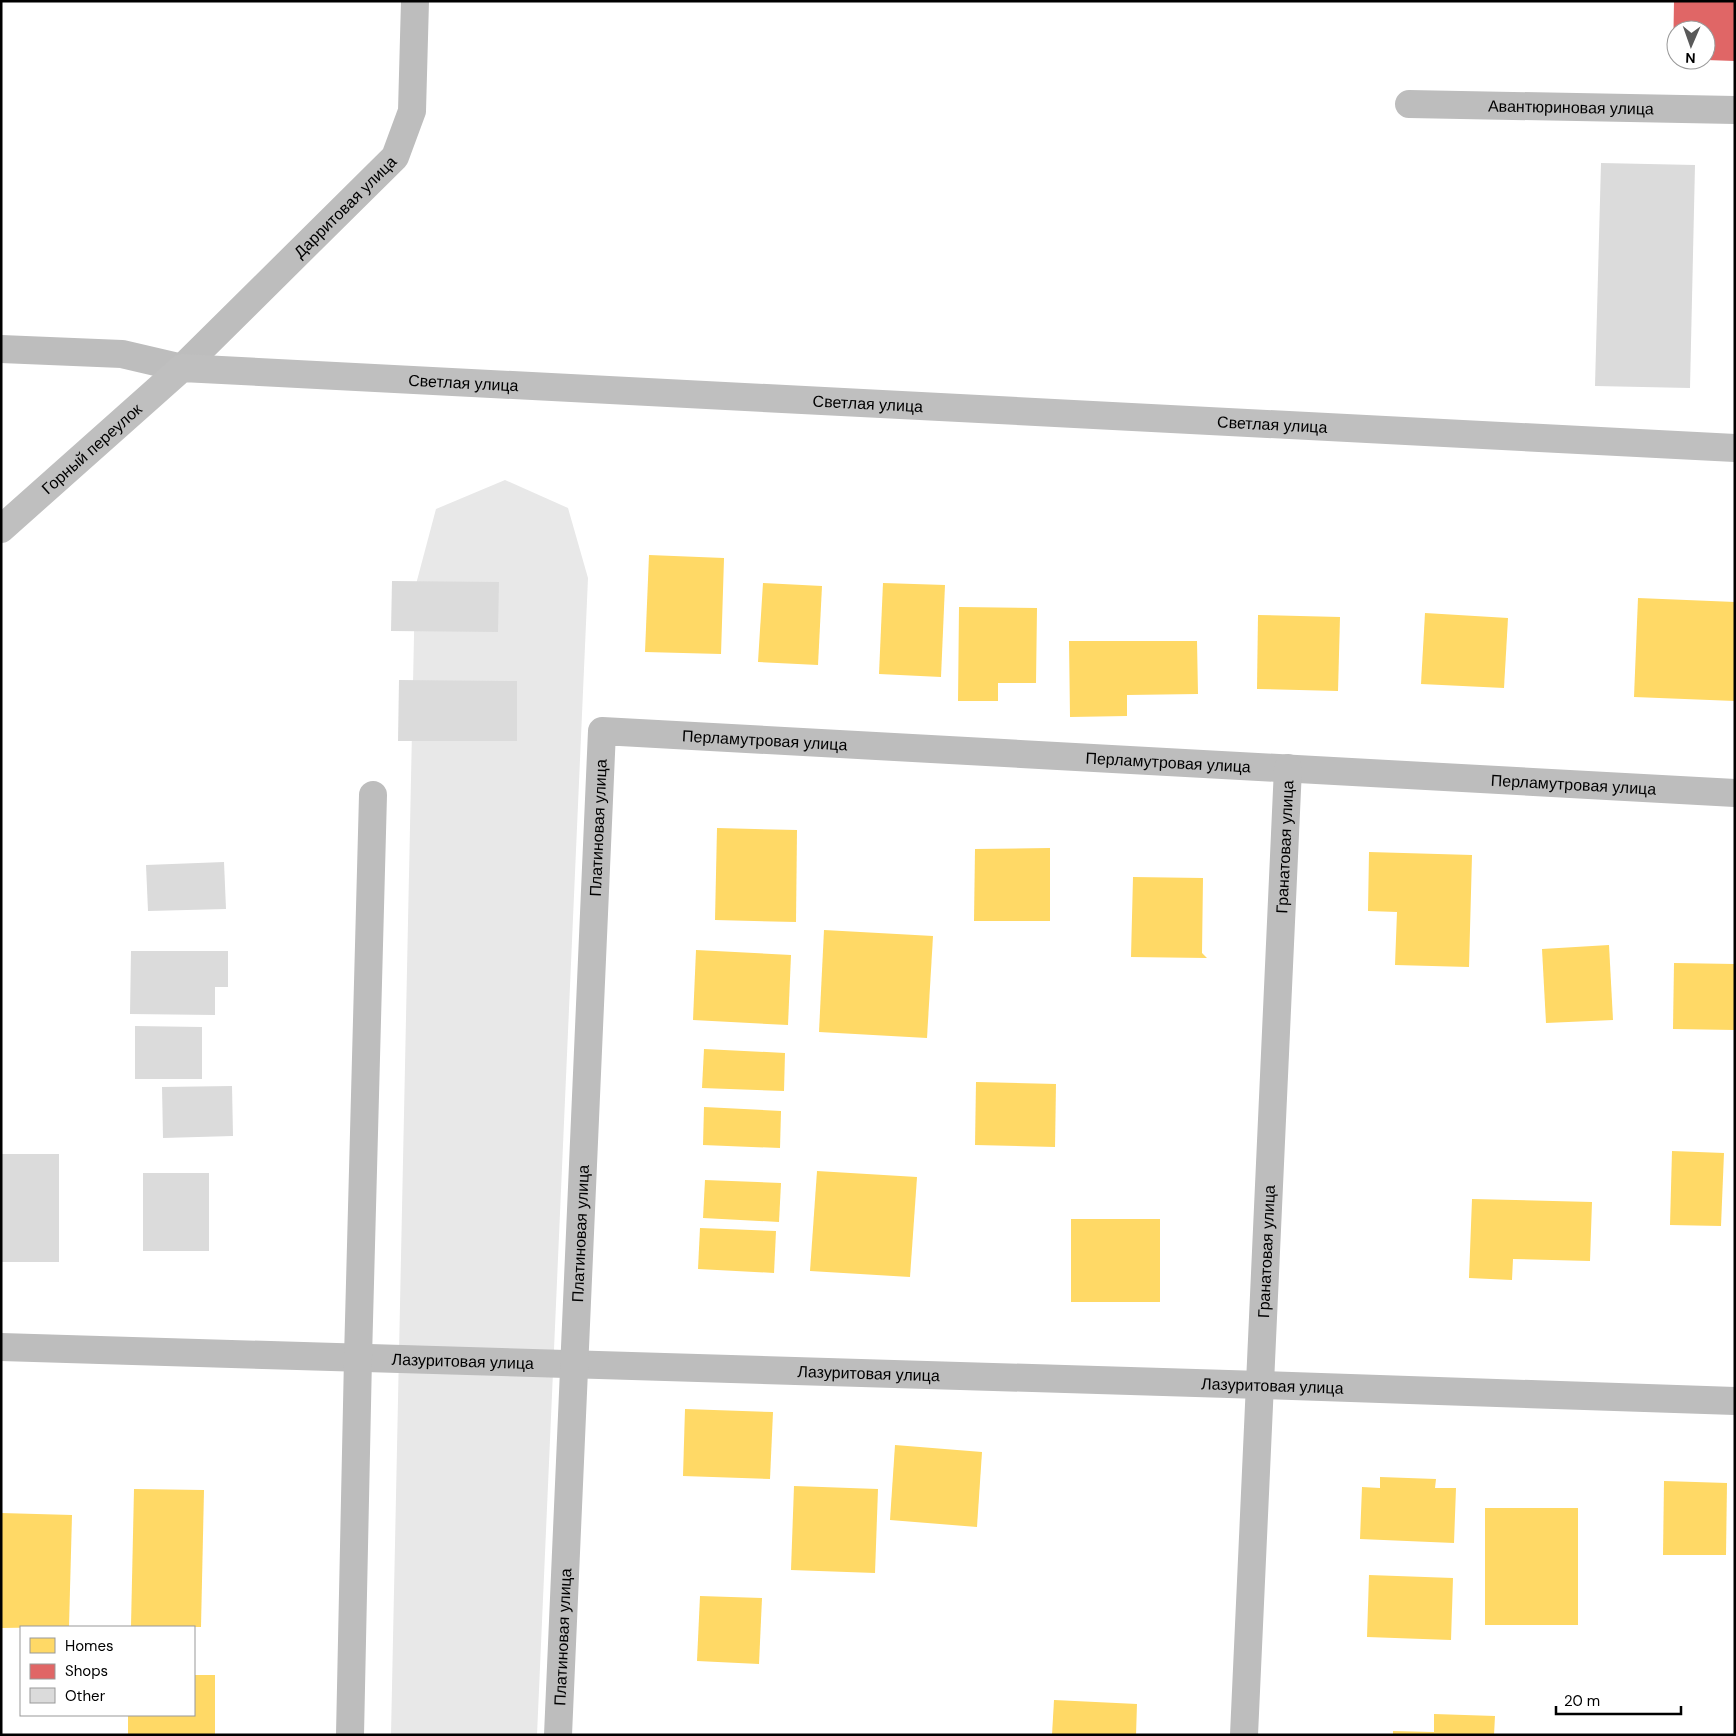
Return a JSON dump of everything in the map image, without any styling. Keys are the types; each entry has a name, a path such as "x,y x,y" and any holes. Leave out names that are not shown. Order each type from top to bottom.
{"street":[{"name":"Дарритовая улица","path":"182,368 395,157 412,111 415,1"},
{"name":"Авантюриновая улица","path":"1409,104 1735,110"},
{"name":"Светлая улица","path":"1,349 122,354 182,368 1735,448"},
{"name":"Горный переулок","path":"1,530 182,368"},
{"name":"Перламутровая улица","path":"602,730 1735,793"},
{"name":"Платиновая улица","path":"558,1735 602,730"},
{"name":"Гранатовая улица","path":"1244,1735 1288,768"},
{"path":"350,1735 373,795"},
{"name":"Лазуритовая улица","path":"1,1348 1261,1385 1735,1401"}],"shaded area":[{"path":"505,480 568,508 588,578 537,1735 391,1735 415,588 436,509"}],"building: Homes":[{"path":"649,555 724,558 721,654 645,652"},
{"path":"763,583 822,586 818,665 758,662"},
{"path":"883,583 945,585 941,677 879,674"},
{"path":"1638,598 1735,602 1735,701 1634,697"},
{"path":"959,607 1037,608 1036,683 998,683 998,701 958,701"},
{"path":"1425,613 1508,618 1504,688 1421,684"},
{"path":"1258,615 1340,617 1338,691 1257,689"},
{"path":"1069,641 1197,641 1198,694 1127,695 1127,716 1070,717"},
{"path":"717,828 797,830 796,922 715,920"},
{"path":"1050,848 1050,921 974,921 975,849"},
{"path":"1369,852 1472,855 1469,967 1395,965 1397,912 1368,911"},
{"path":"1133,877 1203,878 1202,953 1207,958 1131,957"},
{"path":"824,930 933,936 927,1038 819,1032"},
{"path":"1609,945 1613,1020 1546,1023 1542,949"},
{"path":"696,950 791,955 788,1025 693,1020"},
{"path":"1674,963 1735,964 1735,1030 1673,1029"},
{"path":"704,1049 785,1053 784,1091 702,1088"},
{"path":"976,1082 1056,1084 1055,1147 975,1145"},
{"path":"704,1107 781,1111 780,1148 703,1145"},
{"path":"1672,1151 1724,1153 1721,1226 1670,1225"},
{"path":"817,1171 917,1177 910,1277 810,1271"},
{"path":"705,1180 781,1183 779,1222 703,1218"},
{"path":"1472,1199 1592,1202 1590,1261 1513,1259 1512,1280 1469,1278"},
{"path":"1071,1219 1160,1219 1160,1302 1071,1302"},
{"path":"700,1228 776,1231 774,1273 698,1269"},
{"path":"685,1409 773,1412 770,1479 683,1476"},
{"path":"895,1445 982,1452 977,1527 890,1520"},
{"path":"1380,1477 1436,1479 1435,1488 1456,1488 1454,1543 1360,1539 1362,1487 1380,1488"},
{"path":"1664,1481 1727,1483 1726,1555 1663,1555"},
{"path":"794,1486 878,1489 875,1573 791,1570"},
{"path":"134,1489 204,1490 201,1627 131,1626"},
{"path":"1485,1508 1578,1508 1578,1625 1485,1625"},
{"path":"1,1513 72,1515 69,1626 1,1628"},
{"path":"1369,1575 1453,1578 1451,1640 1367,1637"},
{"path":"700,1596 762,1598 759,1664 697,1661"},
{"path":"195,1675 215,1675 215,1735 128,1735 128,1716 195,1716"},
{"path":"1054,1700 1137,1704 1136,1735 1052,1735"},
{"path":"1434,1714 1495,1716 1494,1735 1393,1735 1393,1731 1434,1732"}],"building: Shops":[{"path":"1674,1 1735,1 1735,61 1716,60 1716,20 1674,20"}],"building: Other":[{"path":"1601,163 1695,165 1690,388 1595,386"},
{"path":"392,581 499,582 498,632 391,631"},
{"path":"399,680 517,681 517,741 398,741"},
{"path":"224,862 226,909 148,911 146,865"},
{"path":"131,951 228,951 228,987 215,987 215,1015 130,1014"},
{"path":"135,1026 202,1027 202,1079 135,1079"},
{"path":"232,1086 233,1136 163,1138 162,1087"},
{"path":"1,1154 59,1154 59,1262 1,1262"},
{"path":"143,1173 209,1173 209,1251 143,1251"}]}
